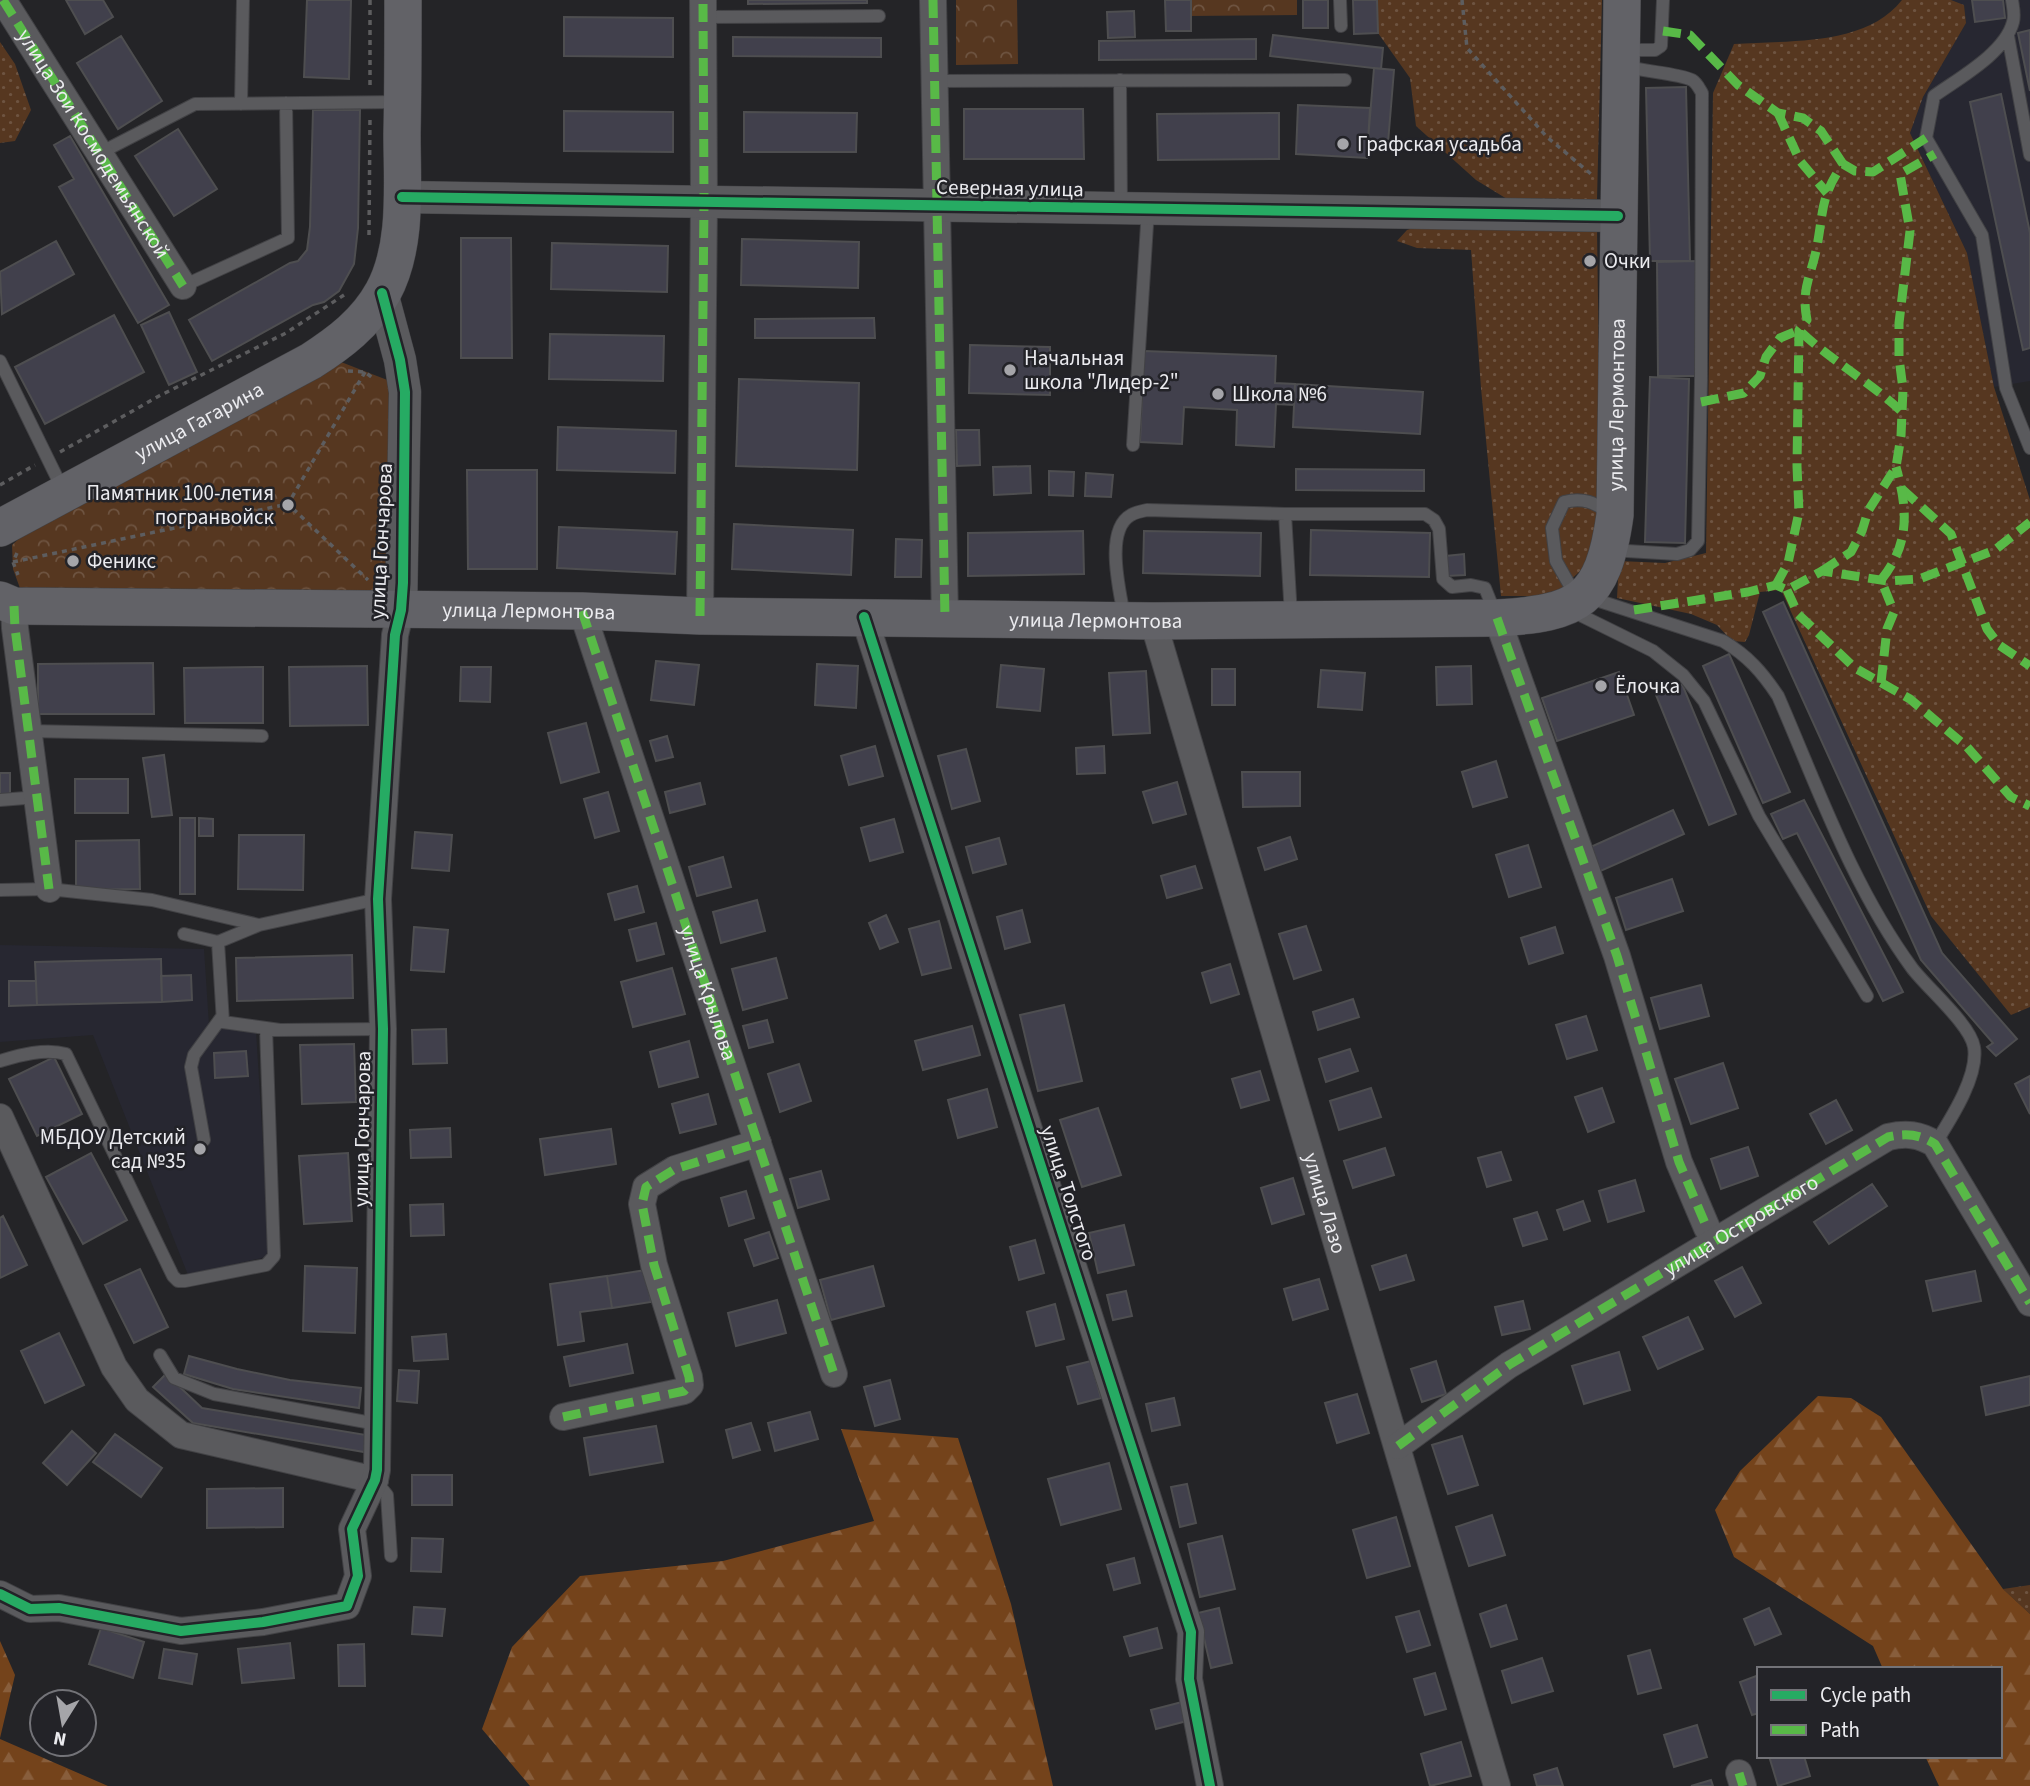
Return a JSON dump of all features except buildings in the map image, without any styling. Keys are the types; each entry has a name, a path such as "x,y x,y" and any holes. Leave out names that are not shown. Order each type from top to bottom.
{"main road":[{"path":"367,292 392,272 398,243 402,197 386,102 403,0"},
{"name":"улица Лермонтова","path":"11,596 389,598 700,616 1291,620 1497,618 1538,615 1575,601 1599,578 1612,533 1608,216 1621,57 1622,0"},
{"name":"улица Гагарина","path":"10,537 64,492 311,361 344,340 365,317 367,292"}],"street":[{"name":"улица Зои Космодемьянской","path":"3,0 183,286"},
{"path":"933,0 945,618"},
{"path":"700,616 703,8"},
{"name":"Северная улица","path":"402,197 1608,216"},
{"name":"улица Гончарова","path":"0,1594 30,1609 59,1608 181,1631 263,1622 347,1606 358,1576 352,1529 375,1480 383,1029 378,899 395,635 389,598 405,392 400,360 367,292"},
{"path":"11,596 49,888"},
{"name":"улица Крылова","path":"582,611 834,1374"},
{"name":"улица Толстого","path":"864,617 1191,1632 1189,1679 1210,1786"},
{"name":"улица Островского","path":"1497,618 1617,956 1679,1162 1707,1228"},
{"name":"улица Лазо","path":"1139,620 1398,1446 1497,1786"},
{"path":"0,1117 114,1367 137,1399 181,1435 375,1480"},
{"name":"улица Островского","path":"1398,1446 1509,1365 1888,1137 1905,1133 1925,1138 1935,1144"},
{"path":"563,1417 684,1391 690,1385 690,1377 654,1265 642,1203 646,1187 675,1169 758,1143"},
{"path":"1935,1144 2030,1303"}],"lane":[{"path":"241,104 243,0"},
{"path":"1340,0 1341,26"},
{"path":"1621,57 1655,50 1661,46 1663,0"},
{"path":"2012,0 2014,19 2008,36 1992,53 1934,96 1926,138 1982,235 2006,388 2030,447"},
{"path":"703,8 879,16"},
{"path":"2008,36 2030,155"},
{"path":"1621,57 1639,71 1690,79 1698,85 1702,93 1698,541 1684,553 1612,533 1589,500 1576,499 1564,502 1552,527 1556,561 1569,583 1575,601 1653,651 1683,675 1704,701 1759,816 1867,996"},
{"path":"1120,80 1135,209 1133,445"},
{"path":"933,81 1345,80"},
{"path":"100,153 195,104 386,102"},
{"path":"183,286 288,238 286,103"},
{"path":"0,361 64,492"},
{"path":"1139,620 1114,552 1121,525 1130,515 1147,510 1425,514 1434,520 1439,529 1443,579 1452,587 1471,585 1485,588 1497,618"},
{"path":"1285,513 1291,620"},
{"path":"1575,601 1723,641 1743,653 1759,669 1778,696 1864,893 1912,968 1970,1035 1975,1058 1972,1073 1952,1117 1935,1144"},
{"path":"29,731 262,736"},
{"path":"0,800 38,797"},
{"path":"0,890 49,888 152,900 259,925"},
{"path":"184,934 218,942 259,925 378,899"},
{"path":"204,1140 191,1067 194,1055 221,1018 218,942"},
{"path":"221,1018 227,1024 266,1028 383,1029"},
{"path":"0,1061 21,1055 59,1052 66,1054 173,1276 178,1281 185,1281 266,1265 274,1256 266,1028"},
{"path":"160,1355 174,1378 214,1394 377,1424"},
{"path":"375,1480 387,1495 391,1556"}],"path":[{"path":"369,237 386,102 370,0"},
{"path":"1462,0 1467,48 1547,137 1598,179"},
{"path":"0,485 159,396 367,292"},
{"path":"341,371 365,372 384,387"},
{"path":"13,562 288,504 365,372"},
{"path":"288,504 389,598"},
{"path":"10,537 13,562 11,596"}],"shaded area":[{"path":"1951,0 2030,0 2030,381 1994,387 1967,253 1910,133 1923,97 1966,23 1964,5"},
{"name":"МБДОУ Детский сад №35","path":"0,945 204,949 209,1025 256,1031 270,1256 188,1275 93,1035 0,1042"}],"green space":[{"path":"956,0 1017,0 1018,64 956,65"},
{"path":"1187,0 1297,0 1297,15 1187,16"},
{"path":"1377,0 1602,0 1597,199 1507,199 1476,180 1416,126 1410,78 1378,33"},
{"path":"1902,0 1951,0 1964,5 1966,23 1923,97 1910,133 1967,253 1994,387 2030,500 2030,1007 2011,1015 1931,916 1781,590 1760,592 1745,642 1732,641 1717,625 1691,614 1617,598 1619,561 1665,563 1706,553 1713,93 1734,44 1801,41 1847,34 1886,15"},
{"path":"0,42 15,64 31,110 15,141 0,143"},
{"path":"1423,225 1597,228 1599,506 1590,562 1553,596 1501,596 1471,250 1417,248 1397,241 1407,230"},
{"path":"341,362 395,383 387,591 21,591 13,569 12,545 31,528"},
{"path":"1818,1396 1851,1398 1881,1417 2003,1589 2030,1614 2030,1786 1939,1786 1926,1758 2002,1758 2002,1667 1882,1667 1873,1646 1734,1557 1715,1510 1740,1471"},
{"path":"841,1429 958,1438 1011,1604 1053,1786 530,1786 482,1729 512,1647 580,1576 723,1561 874,1521"},
{"path":"2030,1585 2030,1614 2003,1589"},
{"path":"0,1641 15,1675 0,1738"},
{"path":"0,1739 28,1751 28,1758 44,1758 108,1786 0,1786"}],"marked path":[{"path":"3,0 183,286"},
{"path":"700,616 703,0"},
{"path":"933,0 945,618"},
{"path":"1663,31 1690,35 1738,85 1778,113 1803,118 1821,131 1843,164"},
{"path":"1778,113 1800,161 1827,193"},
{"path":"1776,585 1788,563 1799,512 1799,330 1807,320 1807,284 1826,196 1843,164 1855,171 1873,172 1926,138"},
{"path":"1822,571 1851,552 1862,531 1868,511 1896,467 1901,436 1903,389 1899,358 1899,323 1910,231 1900,174 1935,154"},
{"path":"1701,402 1744,393 1760,376 1766,357 1780,338 1799,330 1901,411"},
{"path":"1881,683 1887,629 1894,612 1881,580 1897,553 1904,526 1903,498 1896,467"},
{"path":"1902,489 1951,534 1987,629 1999,645 2030,666"},
{"path":"1634,610 1776,585 1787,590 1822,571 1887,581 1919,579 1995,550 2030,522"},
{"path":"1787,590 1798,614 1855,668 1910,699 1967,747 2011,797 2030,806"},
{"path":"14,606 49,889"},
{"path":"582,611 834,1374"},
{"path":"1497,618 1617,956 1679,1162 1707,1228"},
{"path":"1398,1446 1509,1365 1888,1137 1912,1135 1935,1144 2030,1303"},
{"path":"563,1417 684,1391 690,1385 654,1265 642,1204 646,1187 675,1169 758,1143"},
{"path":"1739,1773 1743,1786"}],"cycle path":[{"path":"402,197 1618,216"},
{"path":"0,1594 30,1609 59,1608 181,1631 263,1622 347,1606 358,1576 352,1529 377,1470 383,1029 378,899 395,635 401,610 403,583 405,392 400,360 382,293"},
{"path":"864,617 1191,1632 1189,1679 1210,1786"}],"place":[{"name":"Графская усадьба","path":"1343,144"},
{"name":"Очки","path":"1590,261"},
{"name":"Начальная школа \"Лидер-2\"","path":"1010,370"},
{"name":"Школа №6","path":"1218,394"},
{"name":"Памятник 100-летия погранвойск","path":"288,505"},
{"name":"Феникс","path":"73,561"},
{"name":"Ёлочка","path":"1601,686"},
{"name":"МБДОУ Детский сад №35","path":"200,1149"}]}
